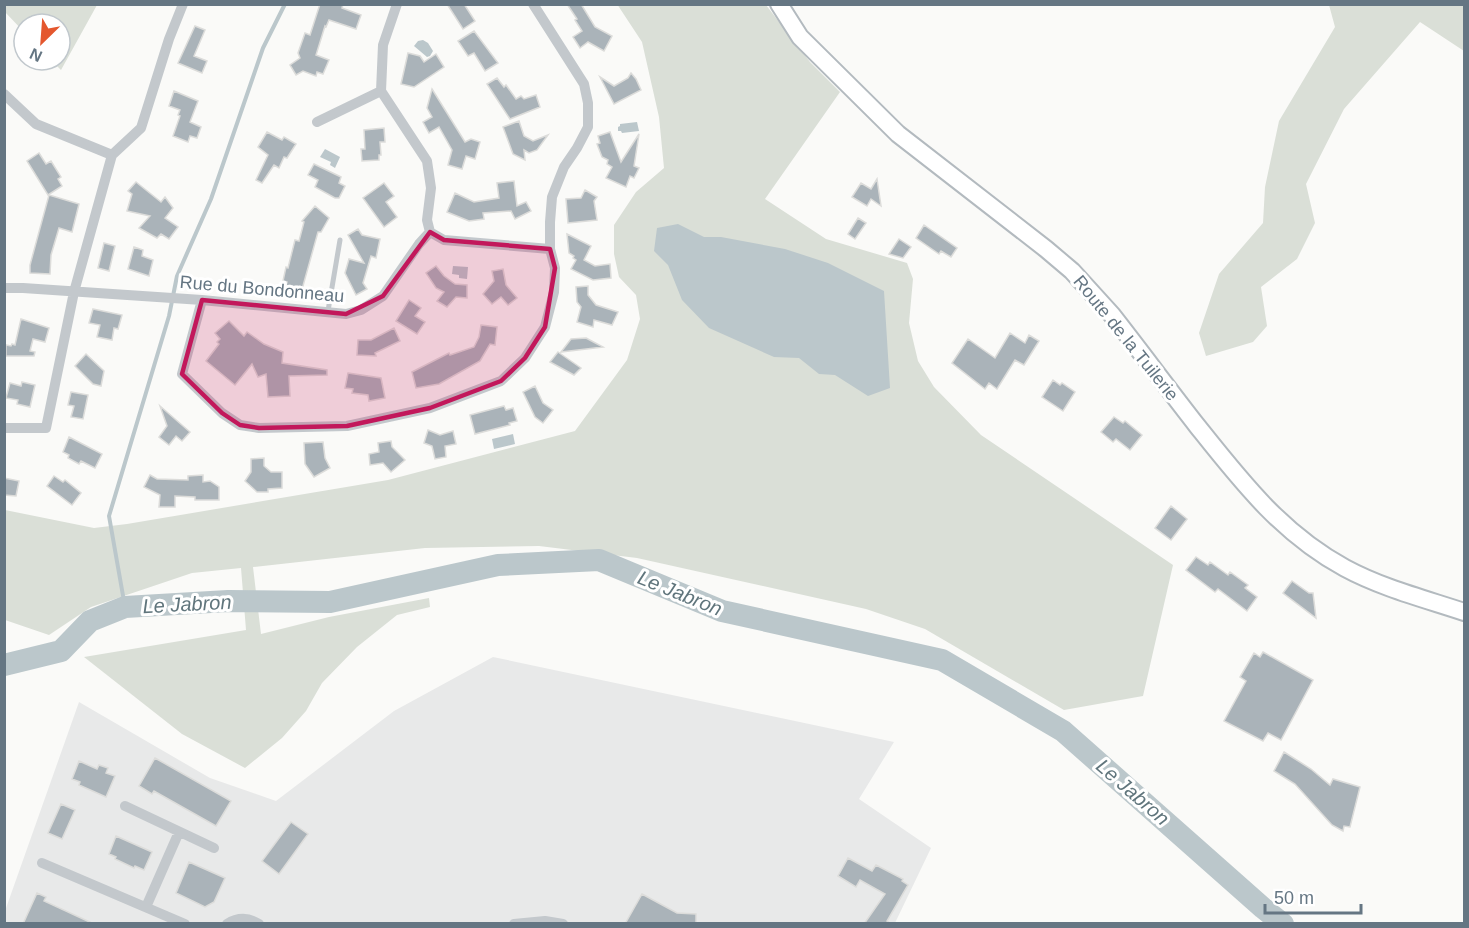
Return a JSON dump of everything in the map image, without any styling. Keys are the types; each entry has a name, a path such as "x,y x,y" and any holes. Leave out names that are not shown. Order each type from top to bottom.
{"main road":[{"name":"Route de la Tuilerie","path":"779,4 800,37 898,134 1017,225 1092,292 1245,487 1277,519 1310,546 1345,568 1382,584 1464,612"}],"street":[{"path":"4,428 46,428 74,292 112,155 141,128 169,39 183,4"},
{"path":"397,4 383,45 381,91 427,161 431,188 427,220 430,232 444,240 550,249"},
{"path":"202,300 182,374 222,413 240,425 259,429 347,426 430,408 501,381 525,358 545,327 554,292 555,268 550,249 552,197 564,167 578,148 588,127 588,103 584,84 533,4"},
{"path":"317,122 381,91"},
{"path":"4,94 36,124 112,155"},
{"name":"Rue du Bondonneau","path":"4,288 202,300 346,314 361,310 382,296 430,232"},
{"path":"125,806 214,848"},
{"path":"146,907 178,832"},
{"path":"42,863 185,924"},
{"path":"227,924 244,918 259,924"},
{"path":"514,924 545,921 563,924"}],"lane":[{"path":"327,313 340,240"}],"highlighted area":[{"path":"430,232 444,240 550,249 555,268 545,327 525,358 501,381 430,408 347,426 259,428 240,425 222,413 182,374 202,300 346,314 383,296"}],"shaded area":[{"path":"5,4 97,4 72,50 72,12 12,12 12,19 5,12"},
{"path":"617,4 766,5 810,62 840,92 765,199 826,239 907,263 913,279 909,323 918,361 934,387 981,435 1173,565 1143,696 1064,710 925,629 866,609 637,558 539,546 425,548 253,567 261,634 329,617 429,598 430,607 397,615 357,647 322,683 306,711 282,738 245,768 182,734 84,657 246,630 241,568 192,573 91,607 49,635 5,620 5,510 94,528 127,524 388,480 575,431 627,360 640,319 636,295 619,277 614,254 614,225 636,192 664,168 659,117 642,42"},
{"path":"1329,5 1464,5 1464,51 1420,22 1344,109 1306,184 1315,223 1297,259 1261,287 1267,326 1253,342 1206,356 1199,333 1219,274 1263,223 1265,187 1279,121 1335,27"},
{"path":"423,40 433,51 427,57 414,46 418,41"},
{"path":"637,122 639,131 622,133 618,131 620,124"},
{"path":"325,149 340,157 335,168 330,165 331,162 320,157"},
{"path":"678,224 704,237 721,237 785,249 828,263 884,291 890,388 868,396 835,375 819,374 799,358 774,357 709,328 682,300 668,265 654,251 657,228"},
{"path":"453,266 468,267 467,279 452,274"},
{"path":"513,434 515,444 494,449 492,439"},
{"path":"493,657 894,742 859,799 931,848 895,923 5,924 5,911 79,702 210,778 276,801 394,711"}],"building":[{"path":"320,4 343,4 342,8 361,15 356,29 329,20 316,55 329,60 323,74 317,72 316,76 303,71 296,75 290,65 300,58 298,53 305,33 310,35"},
{"path":"447,4 464,4 475,21 463,29"},
{"path":"567,4 581,4 595,27 612,36 604,51 588,42 580,48 573,37 582,31"},
{"path":"195,26 205,30 194,56 207,61 202,73 178,63"},
{"path":"474,31 498,63 485,71 474,53 468,56 458,41"},
{"path":"408,53 420,56 424,62 436,54 444,67 414,87 401,84"},
{"path":"631,73 641,90 614,104 600,77 614,86 628,78"},
{"path":"497,78 504,87 506,85 516,99 521,96 524,99 536,95 540,107 510,119 487,84"},
{"path":"432,89 465,142 471,139 480,142 475,159 466,156 462,169 448,165 452,150 439,127 429,133 423,122 432,117 427,108"},
{"path":"174,91 198,101 190,122 201,127 197,138 190,136 188,142 173,136 180,116 178,115 180,110 169,106"},
{"path":"519,121 524,136 533,141 548,135 537,150 529,153 524,150 525,160 513,154 503,127"},
{"path":"384,128 385,142 380,142 379,160 362,161 361,149 365,149 364,130"},
{"path":"267,132 282,140 284,137 296,144 287,158 284,157 279,168 274,165 262,183 256,180 268,155 258,147"},
{"path":"610,132 621,162 639,134 634,166 639,168 634,178 630,176 626,187 606,178 612,167 607,164 608,160 602,157 597,144 600,143 598,136"},
{"path":"39,153 46,164 51,161 61,177 58,179 62,186 48,195 27,161"},
{"path":"314,164 341,177 339,183 345,186 339,198 315,187 318,180 308,175"},
{"path":"877,179 881,206 871,199 867,206 852,197 861,183 871,189"},
{"path":"514,181 517,206 526,202 531,211 515,219 511,211 483,213 484,219 469,221 447,212 455,193 474,202 499,198 497,183"},
{"path":"136,182 161,202 165,197 173,208 165,218 178,227 169,239 161,234 157,238 139,228 150,216 127,211 132,194 128,191"},
{"path":"384,183 394,196 386,202 397,217 384,227 363,198"},
{"path":"585,190 597,197 594,201 597,220 568,223 566,199 581,198"},
{"path":"49,195 79,204 72,232 59,228 51,255 50,274 30,273 30,265"},
{"path":"315,206 329,218 321,232 318,232 301,293 285,289 287,282 283,281 295,240 299,241 304,222 302,221"},
{"path":"858,218 866,223 855,239 848,234"},
{"path":"924,225 957,248 951,257 941,251 939,254 916,238"},
{"path":"358,229 362,235 380,239 376,258 371,256 363,283 367,289 356,295 345,273 349,259 364,263 348,235"},
{"path":"567,234 591,246 584,260 595,266 610,264 611,278 593,280 571,269 576,260 569,253"},
{"path":"899,239 911,247 903,258 889,254"},
{"path":"104,243 115,246 109,271 98,268"},
{"path":"134,247 143,250 142,256 153,260 149,276 128,269"},
{"path":"436,266 455,284 467,285 467,298 456,297 447,307 437,301 444,292 436,288 426,273"},
{"path":"503,269 506,285 517,298 508,305 501,297 492,304 483,294 494,281 492,271"},
{"path":"588,286 588,295 596,305 618,312 612,325 594,320 593,327 577,322 581,307 577,302 576,287"},
{"path":"409,300 421,308 415,316 425,322 417,334 396,321"},
{"path":"93,309 122,315 118,329 114,328 112,340 97,337 100,325 89,323"},
{"path":"21,319 49,328 45,342 33,339 30,351 35,352 34,356 6,356 6,345 15,345"},
{"path":"229,321 244,336 247,332 264,344 283,352 282,363 327,370 327,375 289,376 290,396 268,397 266,374 258,377 252,364 235,385 206,361 219,344 217,342 220,339 215,333"},
{"path":"481,325 497,327 495,345 490,344 480,361 439,384 416,388 412,372 449,353 450,355 474,347"},
{"path":"394,328 400,341 375,353 376,356 357,355 358,340 371,340"},
{"path":"1010,333 1025,343 1029,335 1039,341 1024,365 1015,360 997,389 989,383 985,389 952,363 968,339 995,358"},
{"path":"586,338 603,347 561,352 571,339"},
{"path":"558,352 581,368 574,375 550,362"},
{"path":"86,354 104,371 101,386 93,384 75,366"},
{"path":"348,373 381,378 385,398 369,401 368,395 352,393 353,389 345,388"},
{"path":"1053,380 1075,392 1063,411 1042,397"},
{"path":"22,382 35,385 30,407 17,404 18,400 6,398 10,383 21,386"},
{"path":"535,386 543,403 553,410 543,423 535,417 523,392"},
{"path":"71,392 88,395 83,419 71,417 74,406 68,405"},
{"path":"160,406 190,432 182,441 176,436 169,445 159,437 167,426"},
{"path":"504,406 506,410 513,408 517,421 475,434 470,415"},
{"path":"1114,417 1123,423 1125,421 1142,435 1130,450 1116,439 1113,442 1101,432"},
{"path":"428,430 440,435 453,431 456,444 445,446 446,457 435,459 432,446 424,443"},
{"path":"69,437 102,454 95,468 81,461 79,464 68,458 69,455 63,452"},
{"path":"391,441 392,447 405,460 391,472 383,463 370,465 369,454 379,452 378,443"},
{"path":"323,442 325,458 330,468 314,477 305,464 304,443"},
{"path":"264,458 264,466 271,472 282,472 282,488 257,492 245,481 251,472 251,459"},
{"path":"150,475 157,479 188,480 188,476 203,475 203,482 210,481 219,487 219,500 195,500 195,497 175,496 175,507 159,507 160,495 144,487"},
{"path":"54,476 63,482 65,480 81,493 72,505 47,486"},
{"path":"4,478 19,481 16,496 4,495"},
{"path":"1171,506 1187,519 1171,540 1155,528"},
{"path":"1196,557 1208,565 1210,562 1228,575 1230,572 1248,585 1245,588 1257,597 1247,611 1218,589 1215,592 1186,570"},
{"path":"1292,581 1309,593 1313,593 1316,618 1283,593"},
{"path":"1263,652 1313,680 1281,740 1268,733 1263,741 1224,721 1246,681 1240,677 1254,653 1260,657"},
{"path":"1284,752 1311,769 1330,785 1333,779 1360,787 1350,827 1344,826 1343,831 1332,825 1295,784 1274,771"},
{"path":"155,758 231,801 216,826 154,791 152,794 139,786"},
{"path":"79,761 97,769 99,765 108,768 106,773 115,776 106,797 79,785 80,782 72,779"},
{"path":"61,804 75,810 62,839 48,833"},
{"path":"291,822 308,834 279,874 262,861"},
{"path":"116,836 152,852 144,870 135,866 134,868 109,854"},
{"path":"848,858 872,871 876,865 903,879 902,881 908,885 887,921 891,924 864,924 885,894 860,880 856,887 838,876"},
{"path":"189,862 225,878 214,902 205,907 176,893"},
{"path":"37,893 46,897 44,901 94,924 23,924"},
{"path":"642,894 677,913 696,914 696,924 625,924"}],"waterway":[{"path":"125,607 109,516 169,316 177,276 211,199 263,48 285,4"},
{"name":"Le Jabron","path":"4,665 61,651 90,621 125,607 228,601 330,602 498,565 599,560 722,611 942,660 1063,731 1283,924"}]}
